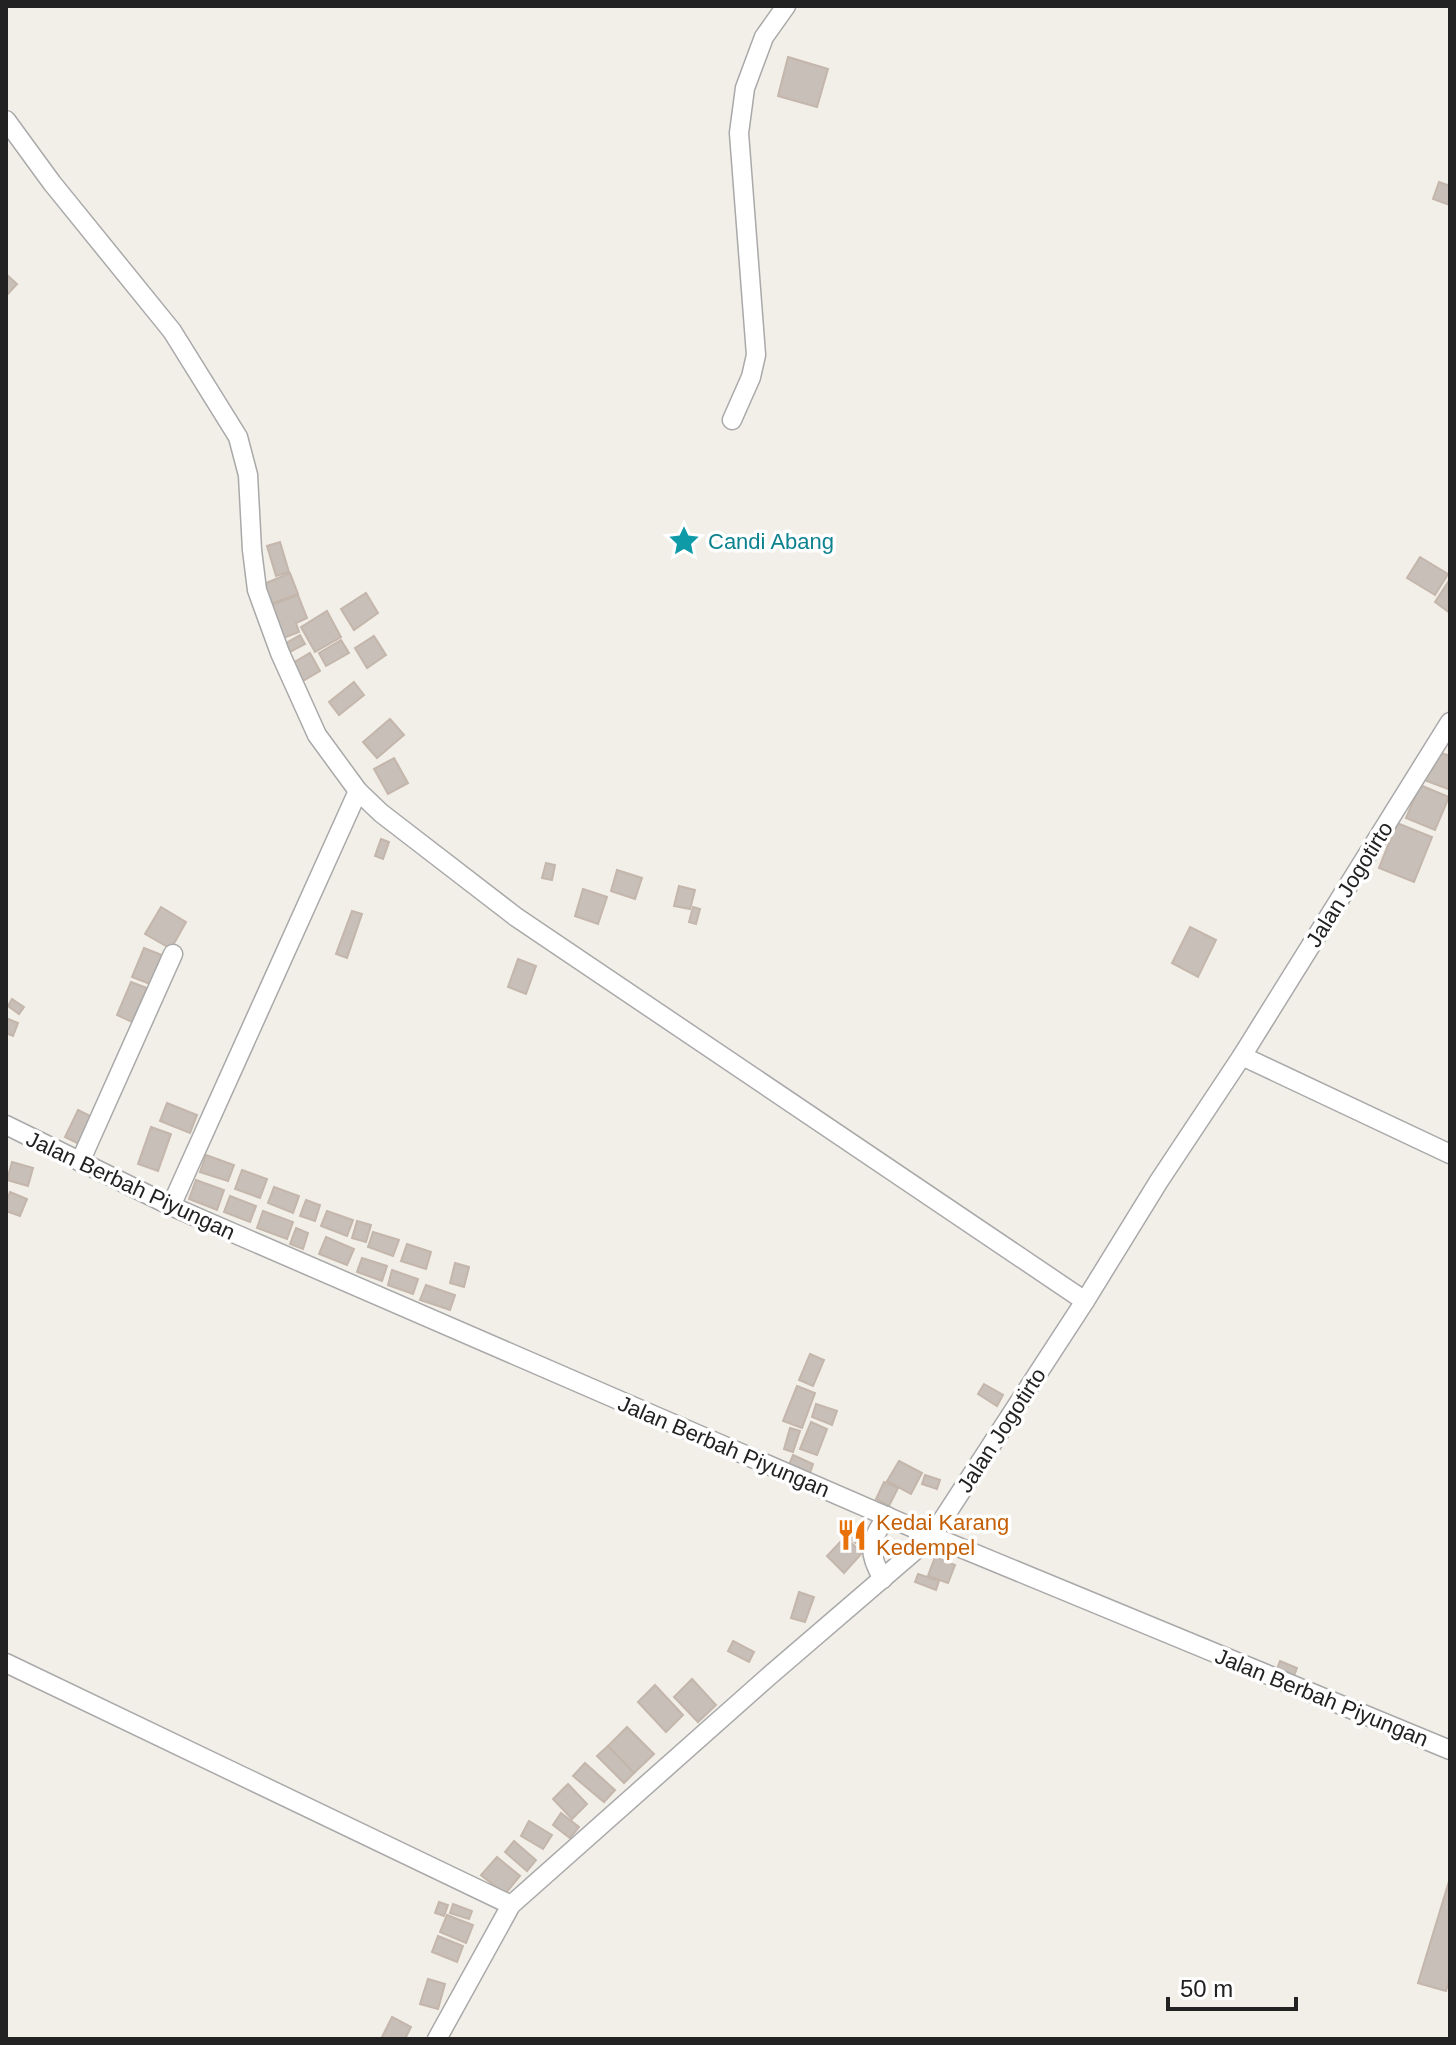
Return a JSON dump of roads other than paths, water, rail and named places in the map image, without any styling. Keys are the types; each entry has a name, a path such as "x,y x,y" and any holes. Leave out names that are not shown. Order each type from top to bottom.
{"street":[{"path":"732,420 751,377 756,355 739,133 745,88 764,37 786,6"},
{"path":"6,120 52,183 172,331 238,437 248,475 257,590 280,653 317,735 358,791 381,813 516,917 1085,1301"},
{"name":"Jalan Jogotirto","path":"437,2039 511,1905 932,1536 1242,1056 1450,722"},
{"path":"171,1206 358,791"},
{"path":"80,1162 173,954"},
{"path":"1242,1056 1450,1154"},
{"name":"Jalan Berbah Piyungan","path":"6,1125 171,1206 932,1536 1450,1750"},
{"path":"883,1579 875,1565 871,1548 876,1531 887,1516"},
{"path":"6,1663 511,1905"}],"place":[{"name":"Candi Abang","path":"684,541"},
{"name":"Kedai Karang Kedempel","path":"852,1535"}]}
